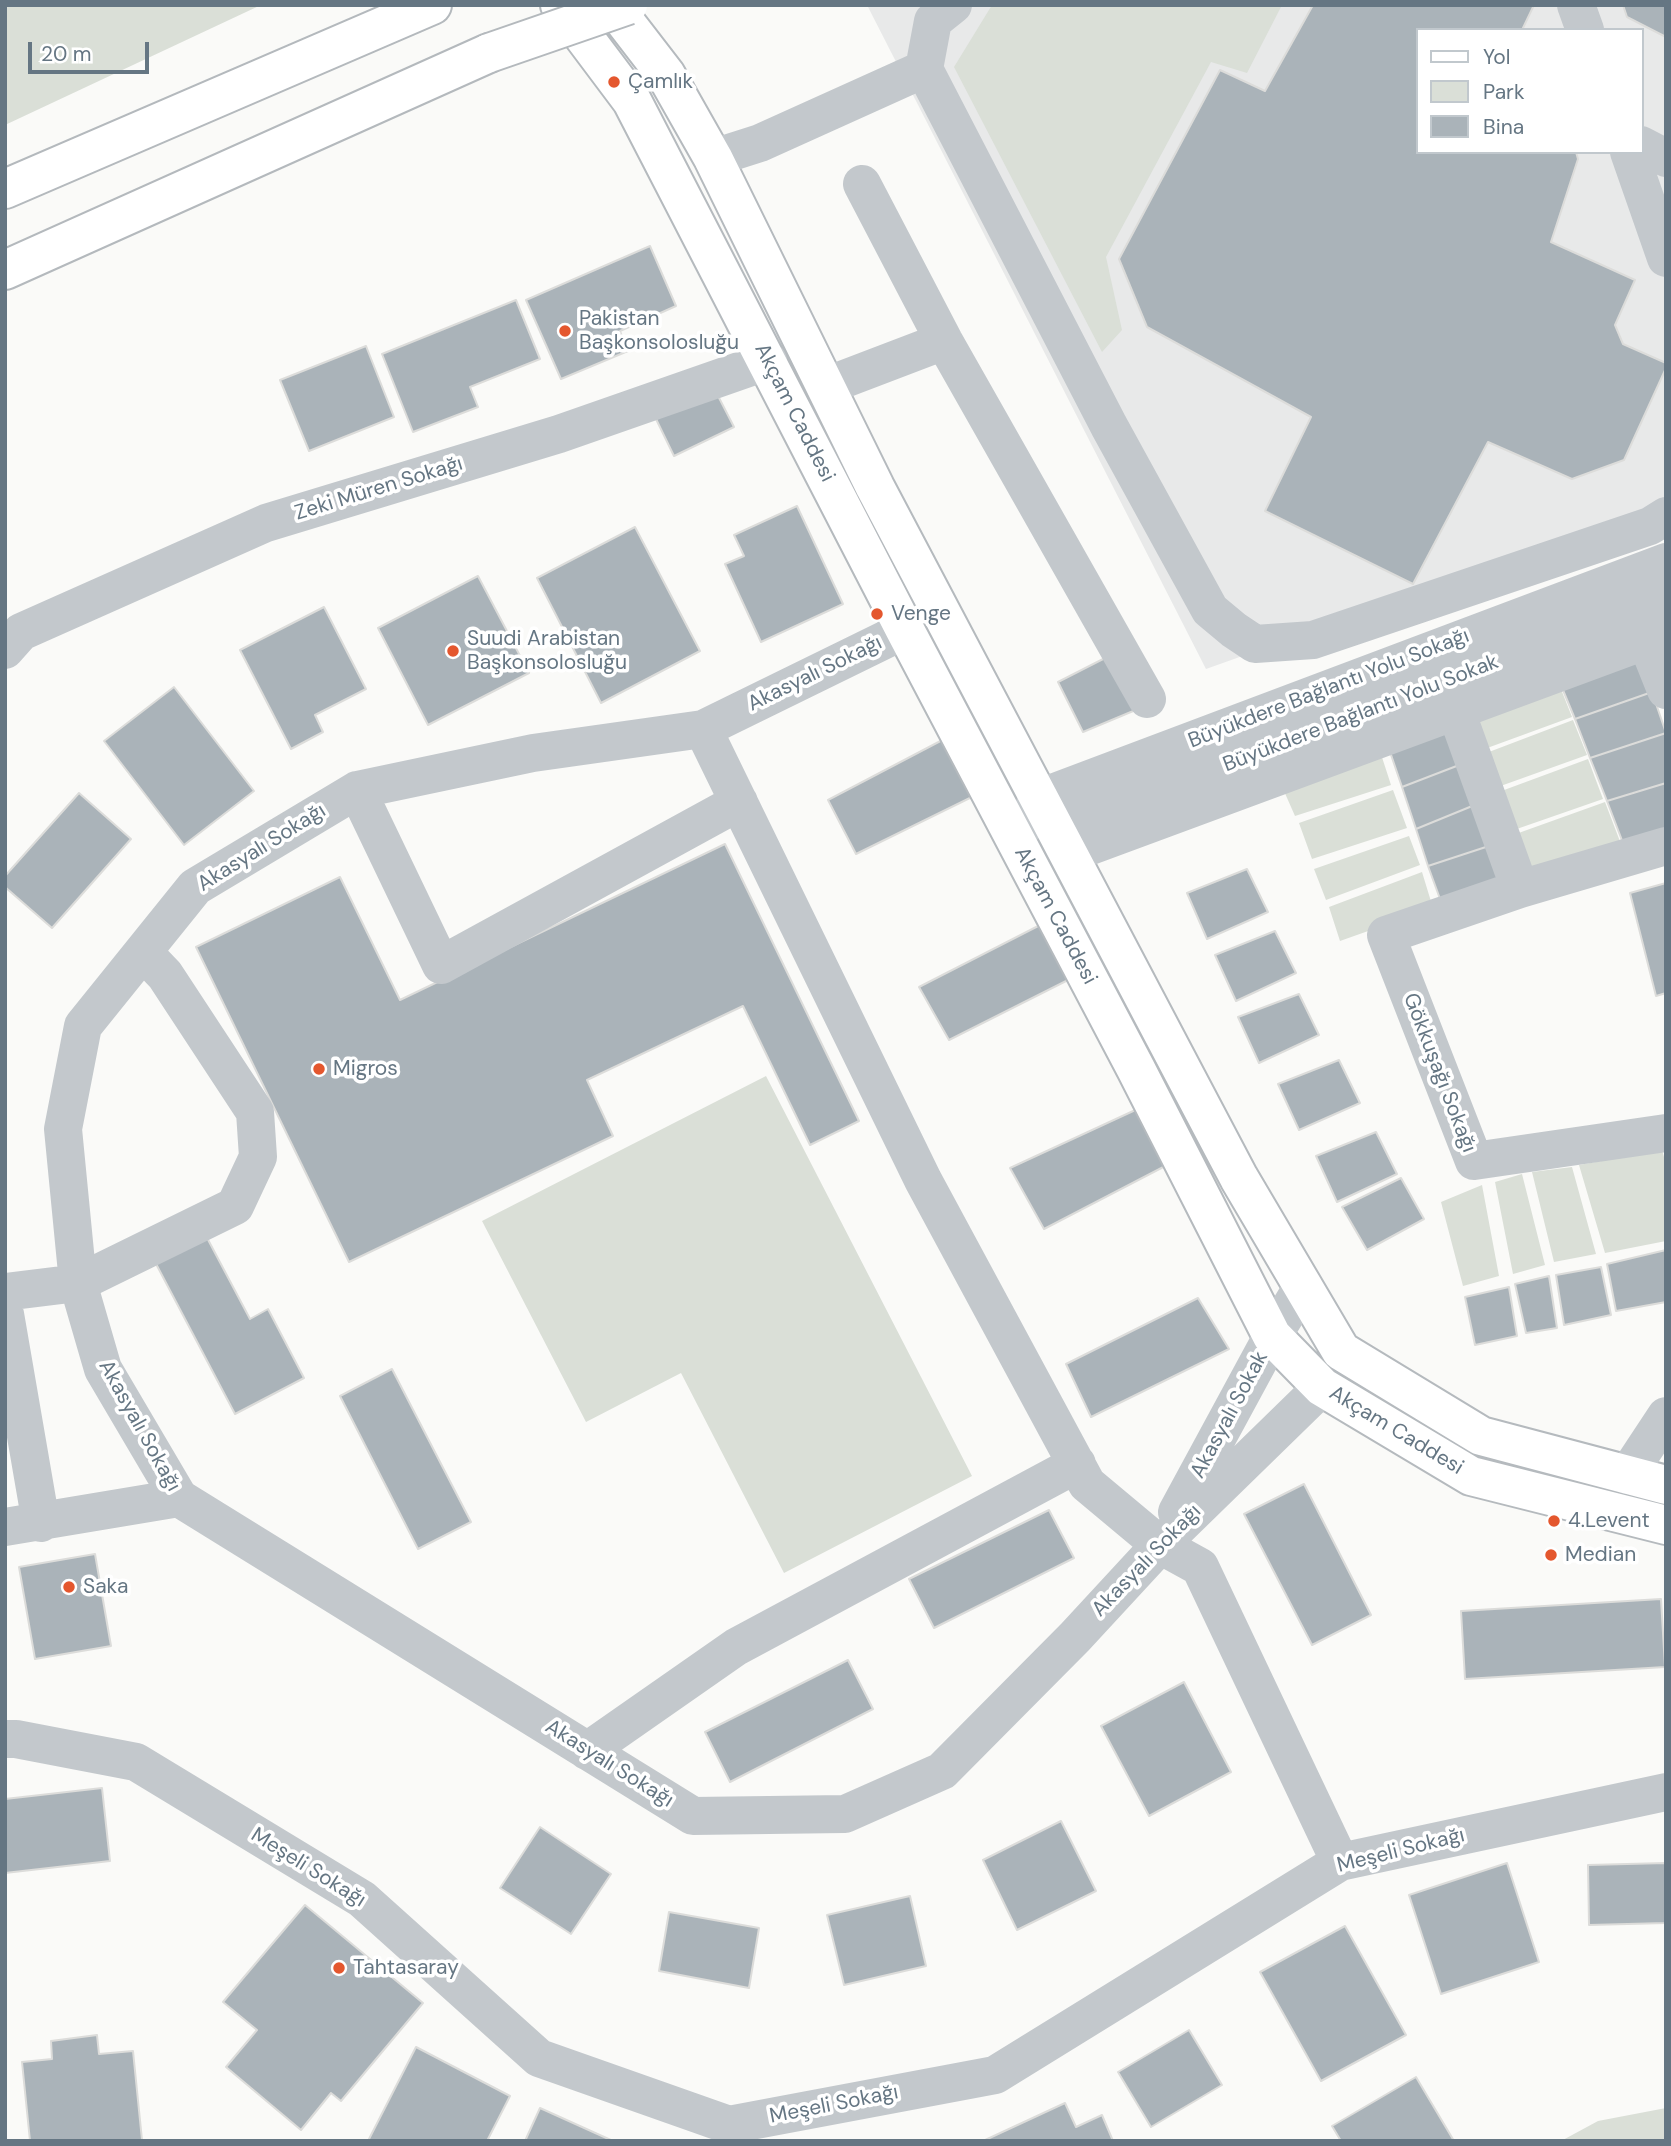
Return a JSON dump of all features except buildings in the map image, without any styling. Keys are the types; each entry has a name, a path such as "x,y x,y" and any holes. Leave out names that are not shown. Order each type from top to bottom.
{"main road":[{"path":"5,189 432,5"},
{"name":"Akçam Caddesi","path":"559,5 632,101 1272,1336 1322,1387 1471,1476 1666,1525"},
{"path":"5,270 489,53 586,5"},
{"name":"Akçam Caddesi","path":"612,5 666,75 713,158 875,486 1238,1178 1340,1351 1480,1436 1666,1485"},
{"path":"489,53 628,5"}],"street":[{"path":"953,5 933,21 924,69 1108,426 1210,610 1255,644 1313,640 1650,526 1666,516"},
{"path":"1576,5 1584,28"},
{"path":"713,158 760,143 924,69"},
{"path":"1643,146 1666,158"},
{"path":"1630,154 1666,258"},
{"path":"862,184 944,341 1147,699"},
{"path":"826,386 944,341"},
{"name":"Zeki Müren Sokağı","path":"5,650 21,632 265,523 559,434 768,361"},
{"name":"Büyükdere Bağlantı Yolu Sokağı","path":"1054,827 1666,562"},
{"name":"Büyükdere Bağlantı Yolu Sokak","path":"1054,827 1666,599"},
{"name":"Akasyalı Sokağı","path":"905,630 704,729 533,753 357,790 195,887 83,1026 80,1039 63,1129 78,1283 103,1369 179,1498 693,1816 845,1814 942,1771 1076,1637 1160,1545 1322,1387"},
{"path":"1016,842 1054,827 1455,711 1656,636 1666,690"},
{"path":"1455,711 1520,890"},
{"path":"704,729 923,1180 1087,1484 1160,1545 1200,1567 1340,1862"},
{"path":"357,790 441,965 739,802"},
{"name":"Gökkuşağı Sokağı","path":"1666,846 1520,890 1386,935 1474,1161 1666,1133"},
{"path":"5,1292 78,1283 235,1206 258,1157 254,1112 165,975 143,952"},
{"name":"Akasyalı Sokak","path":"1160,1545 1272,1336 1303,1286"},
{"path":"5,1314 23,1525 179,1498"},
{"path":"1628,1475 1666,1416"},
{"path":"587,1751 736,1647 1077,1464"},
{"name":"Meşeli Sokağı","path":"5,1739 135,1762 362,1899 539,2058 729,2125 995,2074 1340,1862 1666,1792"}],"shaded area":[{"path":"867,5 1666,5 1666,505 1206,669"}],"green space":[{"path":"261,5 5,125 5,7"},
{"path":"992,5 1282,5 1247,73 1211,62 1106,257 1122,330 1102,352 954,67"},
{"path":"1557,679 1572,717 1479,751 1465,713"},
{"path":"1573,720 1587,755 1495,788 1481,755"},
{"path":"1379,748 1391,785 1295,816 1280,782"},
{"path":"1588,759 1603,799 1511,831 1496,793"},
{"path":"1393,790 1407,828 1312,859 1299,823"},
{"path":"1605,802 1621,844 1527,876 1513,835"},
{"path":"1409,836 1420,865 1326,900 1314,869"},
{"path":"1422,872 1433,908 1340,941 1329,907"},
{"path":"766,1076 972,1476 784,1573 681,1373 586,1422 482,1221"},
{"path":"1662,1150 1666,1164 1666,1241 1605,1253 1579,1165"},
{"path":"1572,1167 1596,1254 1554,1262 1532,1172"},
{"path":"1522,1174 1545,1265 1513,1274 1495,1182"},
{"path":"1482,1185 1499,1276 1463,1286 1441,1202"},
{"path":"1666,2108 1666,2141 1561,2141 1598,2121"}],"place":[{"name":"Çamlık","path":"614,82"},
{"name":"Pakistan Başkonsolosluğu","path":"565,331"},
{"name":"Venge","path":"877,614"},
{"name":"Suudi Arabistan Başkonsolosluğu","path":"453,651"},
{"name":"Migros","path":"319,1069"},
{"name":"4.Levent","path":"1554,1521"},
{"name":"Median","path":"1551,1555"},
{"name":"Saka","path":"69,1587"},
{"name":"Tahtasaray","path":"339,1968"}]}
